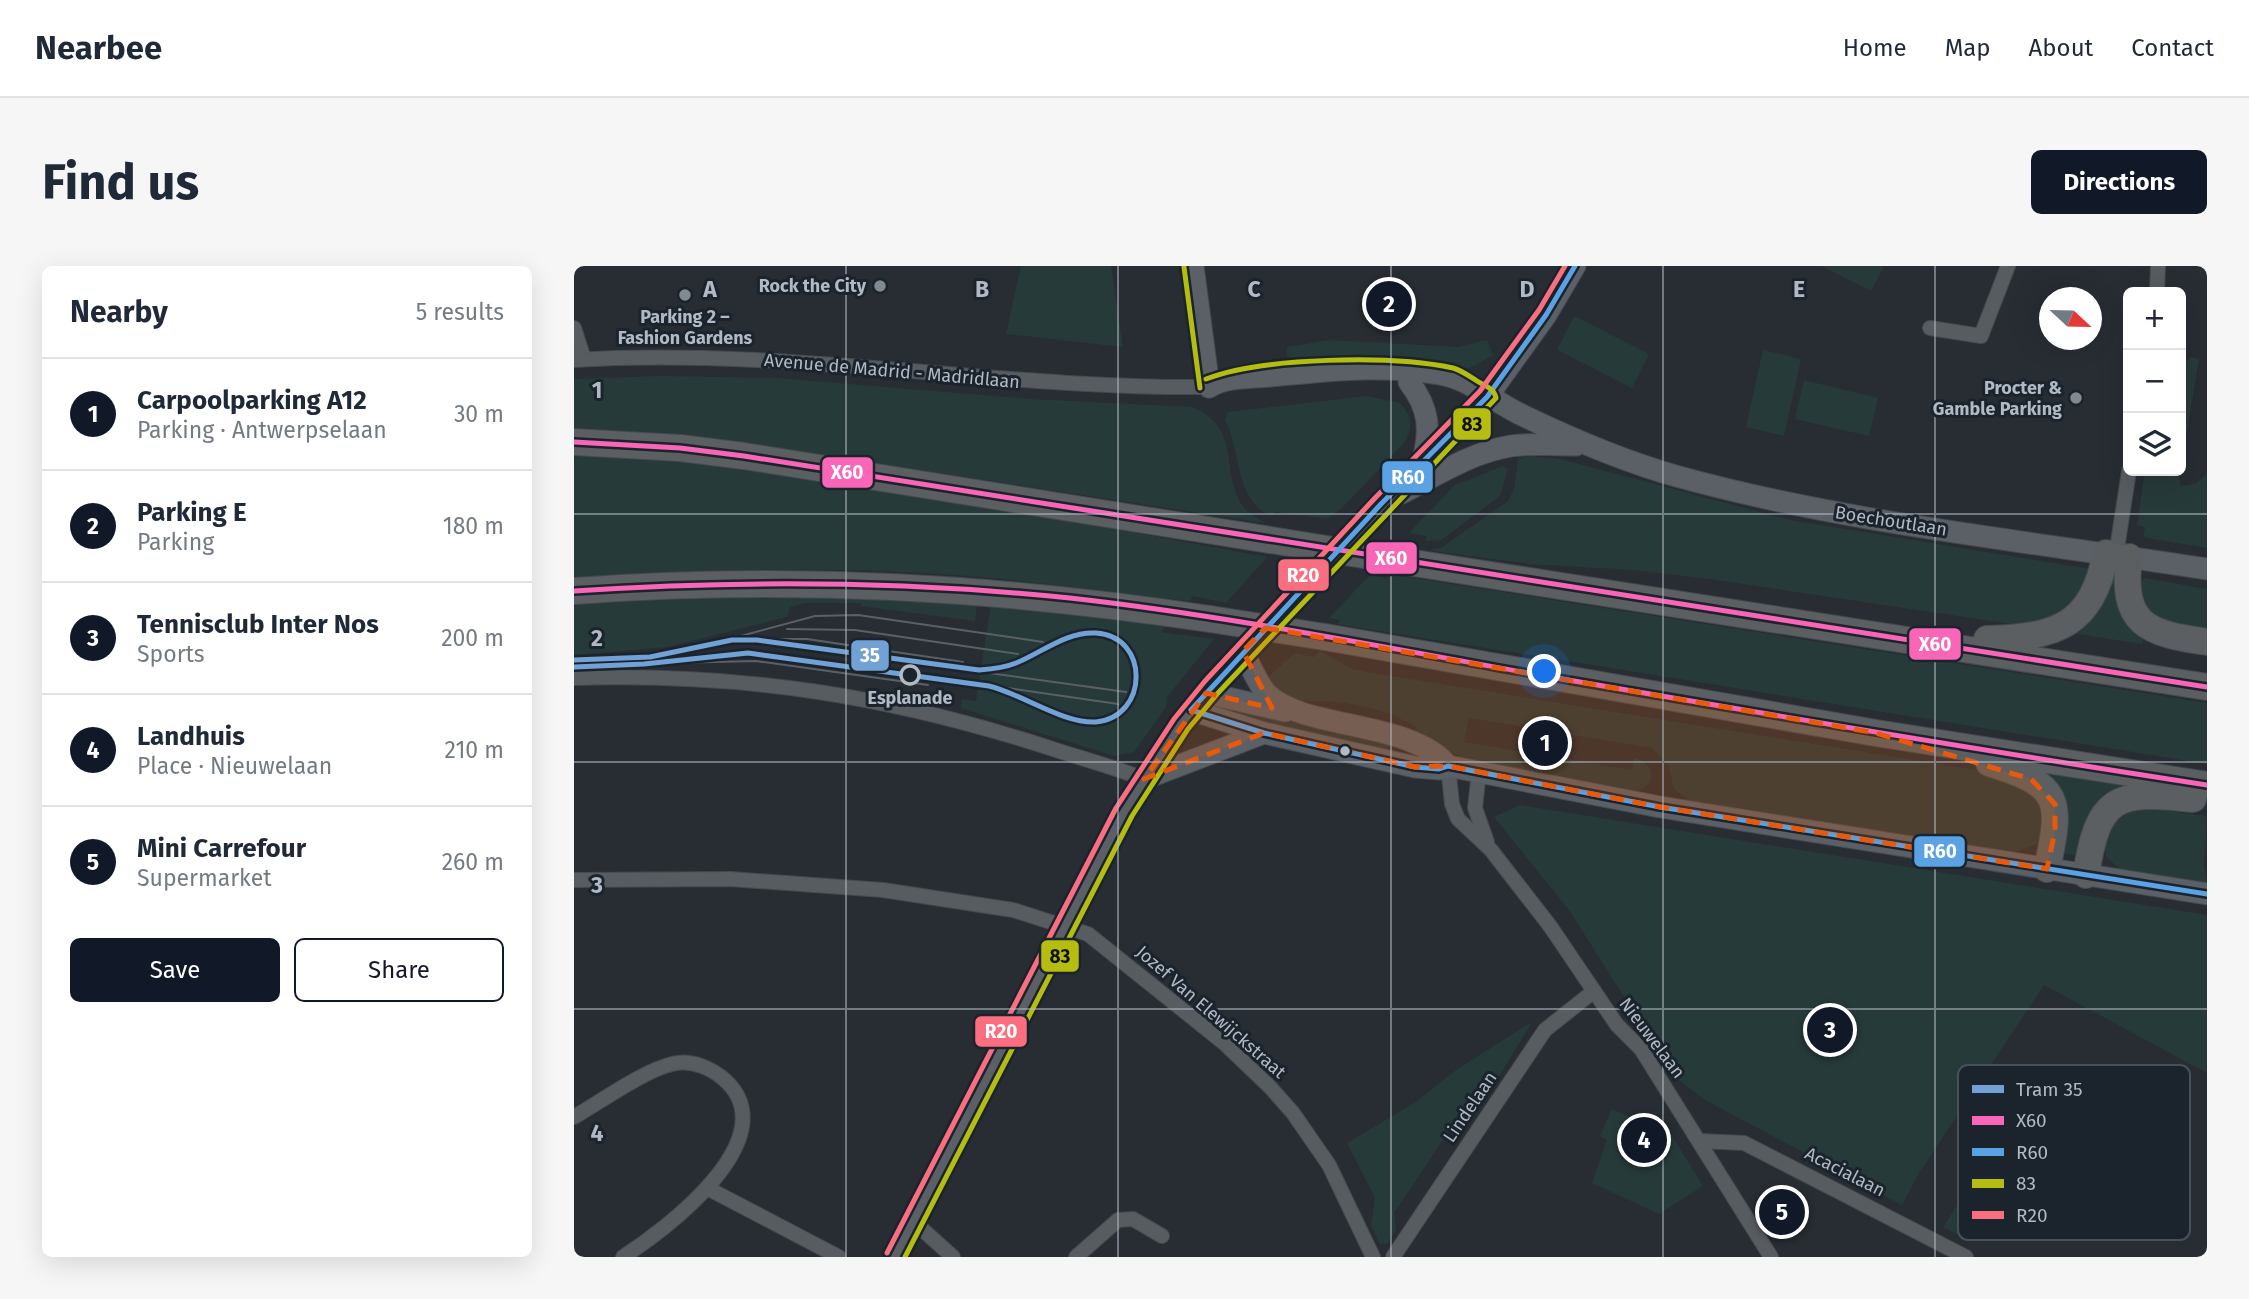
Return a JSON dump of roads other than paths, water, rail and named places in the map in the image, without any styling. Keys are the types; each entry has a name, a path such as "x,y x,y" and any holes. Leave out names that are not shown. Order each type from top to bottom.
{"highway":[{"path":"574,442 680,448 744,456 1401,561 1924,640 2207,687"},
{"path":"1924,640 2013,638 2055,630 2079,616 2090,604 2117,555"},
{"path":"2117,555 2127,598 2139,618 2163,634 2207,642"},
{"path":"574,591 728,583 911,586 1057,598 1325,637 1876,733 2207,785"},
{"path":"1876,733 2005,768 2043,787 2057,811 2047,869"},
{"path":"2086,875 2094,831 2107,810 2139,797 2207,800"}],"main road":[{"path":"1193,266 1209,387"},
{"path":"895,1257 1144,779 1191,710 1381,504 1488,397 1551,306 1575,266"},
{"name":"Avenue de Madrid - Madridlaan","path":"1209,387 1230,379 1345,369 1385,369 1453,377 1488,397"},
{"name":"Avenue de Madrid - Madridlaan","path":"1209,387 1230,393 1359,380 1409,382 1488,397"},
{"path":"1409,382 1421,400 1428,420 1422,463"},
{"name":"Boechoutlaan","path":"1488,397 1582,444 1676,476 1779,502 1886,521 2207,569"},
{"name":"Boechoutlaan","path":"1381,504 1461,462 1493,450 1512,446 1582,444"},
{"path":"1243,651 1267,694 1305,712"},
{"path":"1206,693 1305,712 1388,734 1434,752 1448,766"},
{"path":"1191,710 1264,733 1415,767 1439,769 1448,766 1674,809 2207,894"},
{"path":"1144,779 1264,733"}],"street":[{"path":"1930,328 1982,336 2008,266"},
{"path":"2157,287 2158,266"},
{"path":"574,328 579,360"},
{"name":"Avenue de Madrid - Madridlaan","path":"579,360 815,363 1064,385 1209,387"},
{"path":"2117,555 2128,476"},
{"path":"574,678 705,678 858,697 997,730 1144,779"},
{"name":"Nieuwelaan","path":"1448,766 1455,813 1491,850 1617,1025 1641,1049 1771,1257"},
{"name":"Nieuwelaan","path":"1479,772 1476,817 1491,850"},
{"name":"Jozef Van Elewijckstraat","path":"574,880 730,879 883,890 993,905 1066,926 1096,939 1228,1047 1293,1113 1329,1165 1373,1257"},
{"name":"Lindelaan","path":"1393,1257 1545,1030 1594,991"},
{"path":"574,1117 663,1067 681,1062 707,1068 730,1085 741,1113 737,1139 709,1189 675,1220 624,1257"},
{"name":"Acacialaan","path":"1700,1141 1744,1143 1966,1257"},
{"path":"709,1189 839,1257"},
{"path":"1076,1257 1118,1220 1133,1219 1162,1236"},
{"path":"913,1221 953,1257"}],"tram line":[{"path":"715,643 815,616 858,615 1043,642"},
{"path":"787,629 855,630 1018,654"},
{"name":"35","path":"574,660 650,657 732,640 757,640 979,670 1011,665 1075,635 1096,633 1114,637 1126,647 1134,661 1136,677 1134,692 1126,706 1113,717 1096,722 1057,714 989,686 748,653 644,664 574,667"},
{"path":"753,639 807,639 963,662"},
{"path":"628,664 756,661 928,685"},
{"path":"967,670 1126,692"},
{"path":"979,684 1118,704"}],"place":[{"name":"Rock the City","path":"880,286"},
{"name":"Parking 2 – Fashion Gardens","path":"685,295"},
{"name":"Parking E","path":"1389,304"},
{"name":"Procter & Gamble Parking","path":"2076,398"},
{"name":"Esplanade","path":"910,675"},
{"name":"Carpoolparking A12","path":"1545,743"},
{"name":"Tennisclub Inter Nos","path":"1830,1030"},
{"name":"Landhuis","path":"1644,1140"},
{"name":"Mini Carrefour","path":"1782,1212"}]}
